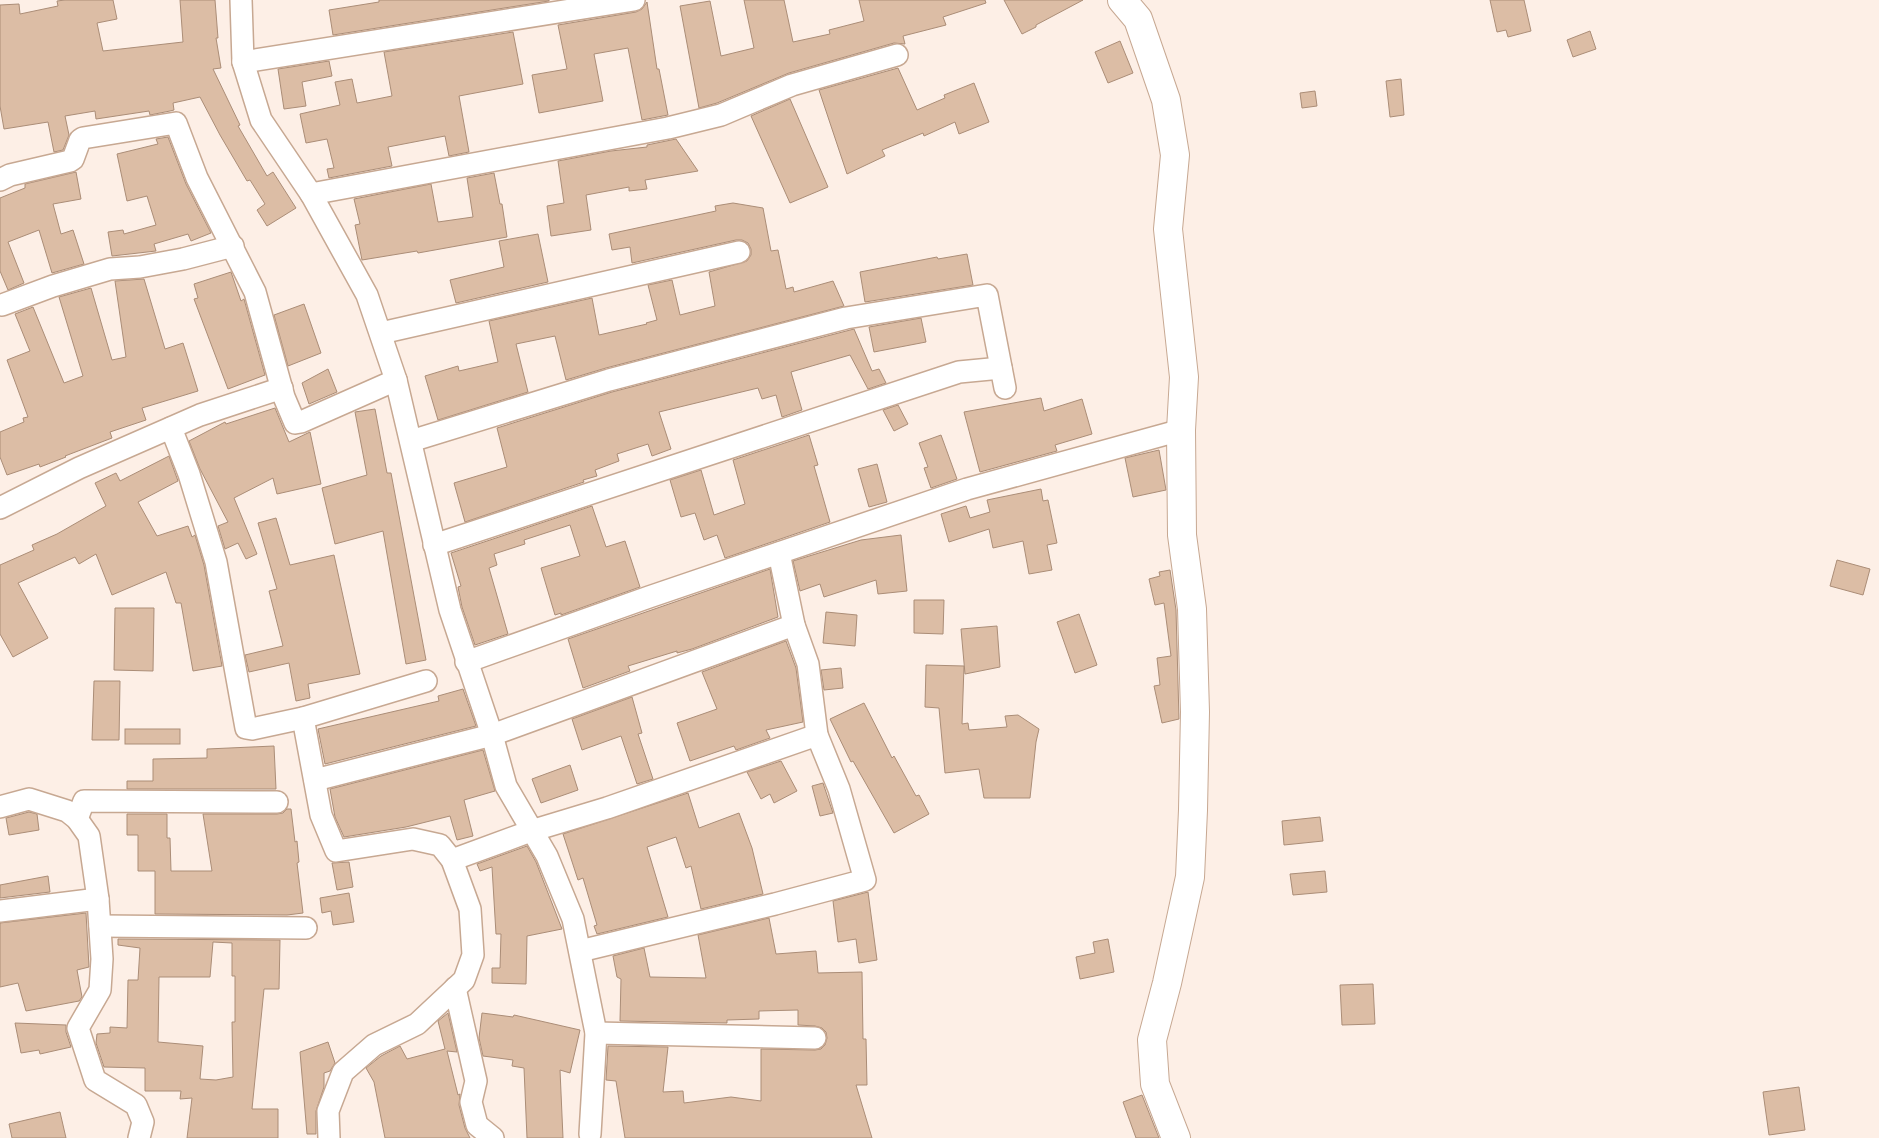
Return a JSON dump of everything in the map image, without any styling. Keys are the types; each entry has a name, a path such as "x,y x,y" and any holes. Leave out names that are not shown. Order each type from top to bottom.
{"street":[{"path":"241,0 243,62 261,120 311,194 367,295 396,380 450,610 492,735 506,786 547,856 573,919 596,1033 590,1134"},
{"path":"243,62 634,0"},
{"path":"1122,0 1138,19 1166,100 1175,155 1168,229 1184,377 1181,430 1182,535 1192,609 1195,712 1194,810 1190,877 1167,983 1152,1040 1155,1084 1176,1138"},
{"path":"311,194 658,129 721,115 792,85 897,55"},
{"path":"0,180 70,161 73,159 80,140 83,138 176,123 198,178 255,292 282,388 295,423 396,380"},
{"path":"2,305 54,286 110,269 140,268 233,246"},
{"path":"381,333 739,252"},
{"path":"411,441 609,380 846,318 987,296 1003,378 959,372 434,545"},
{"path":"0,508 79,468 171,428 282,388"},
{"path":"171,428 189,474 216,562 246,728 252,729 303,718 426,681"},
{"path":"466,662 649,597 967,489 1181,430"},
{"path":"580,951 775,904 865,880 839,789 817,735 808,664 794,625 779,553"},
{"path":"315,780 492,735 794,625"},
{"path":"303,718 321,815 336,851 412,839 440,845 452,860 470,909 474,955 464,980 417,1024 374,1045 343,1072 328,1112 329,1138"},
{"path":"452,860 531,831 607,808 817,735"},
{"path":"0,807 29,799 67,811 78,819 89,836 98,899 102,959 100,990 78,1028 95,1080 136,1105 143,1122 139,1138"},
{"path":"78,819 84,801 277,802"},
{"path":"0,911 98,899"},
{"path":"100,926 306,928"},
{"path":"455,988 476,1081 471,1102 478,1125 492,1138"},
{"path":"596,1033 815,1038"}],"building":[{"path":"113,0 117,19 97,23 103,51 183,42 180,0 215,0 218,38 216,38 221,68 213,69 240,125 238,126 267,176 273,172 296,208 267,226 257,210 265,204 250,180 247,181 200,97 173,103 174,110 150,115 149,111 96,119 95,111 65,116 69,135 63,150 54,152 48,122 4,129 0,106 0,5 19,4 20,14 58,6 57,1"},
{"path":"379,0 549,1 333,35 329,10 379,2"},
{"path":"744,0 784,0 793,42 830,34 829,30 864,21 859,0 985,0 986,3 943,17 946,25 903,36 905,44 894,43 789,73 717,103 699,108 680,6 710,1 721,56 754,48"},
{"path":"1004,0 1083,0 1022,34"},
{"path":"1490,0 1524,0 1531,31 1508,37 1506,30 1497,32"},
{"path":"647,2 657,69 659,69 668,115 642,120 628,48 594,54 603,101 539,113 532,75 567,69 558,25 636,12 642,9"},
{"path":"1590,31 1596,49 1573,57 1567,40"},
{"path":"513,32 523,84 459,96 469,152 449,156 445,136 388,147 392,166 329,178 327,169 334,168 327,139 306,143 300,114 340,105 335,82 352,79 357,103 392,96 384,52"},
{"path":"1120,41 1133,73 1108,83 1095,52"},
{"path":"329,61 332,76 302,82 306,106 284,109 278,69"},
{"path":"898,68 917,110 945,98 944,95 974,83 989,122 959,134 955,122 924,136 923,133 882,150 885,156 847,174 819,90"},
{"path":"1401,79 1404,115 1390,117 1386,81"},
{"path":"1315,91 1317,106 1302,108 1300,93"},
{"path":"790,99 828,187 790,203 751,116"},
{"path":"168,137 186,184 211,233 191,241 188,234 154,244 156,251 112,256 108,232 123,230 124,234 156,225 147,196 127,201 117,154 158,144 156,139"},
{"path":"676,139 698,171 645,180 647,189 629,191 629,187 586,195 591,230 551,236 547,206 564,203 558,161 611,151 647,147 647,145"},
{"path":"76,172 81,199 53,204 61,234 73,230 84,264 52,273 39,230 8,242 24,283 8,290 0,271 0,198 25,188 25,184"},
{"path":"494,173 500,204 502,204 507,237 418,253 417,251 362,260 355,225 360,224 354,199 431,184 438,222 473,217 467,178"},
{"path":"733,203 763,208 771,251 778,250 786,289 793,287 794,292 833,281 844,306 566,380 555,336 516,344 528,392 438,420 425,376 458,366 459,371 498,362 489,321 592,298 599,335 657,320 648,285 672,280 680,315 715,306 709,272 747,261 751,255 748,243 736,240 632,263 630,247 612,250 609,234 716,211 715,206"},
{"path":"538,234 548,282 456,303 450,280 504,267 499,241"},
{"path":"967,254 973,285 865,302 860,272 937,257 938,259"},
{"path":"231,272 241,301 244,299 265,375 228,389 194,299 198,298 194,284"},
{"path":"144,279 165,349 183,343 198,391 142,408 146,420 110,432 112,438 40,467 39,464 7,475 0,457 0,432 24,422 23,418 28,417 7,360 30,351 15,314 33,307 64,383 83,376 59,297 91,288 112,360 126,357 115,281"},
{"path":"304,304 321,353 288,366 274,315"},
{"path":"921,318 926,342 874,352 869,327"},
{"path":"854,329 872,371 879,369 886,383 868,389 850,355 791,372 802,410 782,417 776,395 762,399 758,388 659,412 671,449 652,456 648,444 617,454 619,461 595,470 597,476 583,480 584,482 465,522 454,483 507,467 497,428 612,392"},
{"path":"328,369 337,392 309,404 302,383"},
{"path":"1041,398 1044,411 1082,399 1092,434 1055,445 1057,451 980,472 964,412"},
{"path":"898,405 908,424 894,431 883,410"},
{"path":"275,408 289,442 310,432 321,484 277,494 273,478 234,498 257,554 246,559 238,543 225,549 218,526 228,522 200,469 189,441 225,422 226,424"},
{"path":"375,409 387,473 391,473 426,660 406,664 383,531 335,544 322,488 367,475 355,412"},
{"path":"809,435 818,465 814,466 830,522 725,558 717,535 704,540 695,513 681,517 670,480 701,470 714,515 745,504 733,460"},
{"path":"941,435 957,479 931,488 924,468 928,467 919,443"},
{"path":"1159,450 1166,490 1133,497 1125,458"},
{"path":"169,456 178,481 138,502 157,536 188,526 192,537 195,535 204,565 222,666 193,671 181,603 176,603 166,572 112,595 96,554 79,564 75,557 18,583 48,638 13,657 0,634 0,565 34,550 32,545 57,534 106,506 95,483 116,473 120,481"},
{"path":"877,464 887,502 869,507 858,469"},
{"path":"1041,489 1043,501 1048,500 1057,543 1047,545 1052,570 1029,574 1023,541 993,548 989,529 949,542 941,514 966,506 970,518 990,512 987,500"},
{"path":"592,506 606,547 625,541 640,587 561,615 561,613 555,615 541,568 580,556 570,525 524,540 525,544 494,554 497,565 489,568 508,634 475,645 462,607 458,587 461,586 451,553"},
{"path":"276,518 290,565 334,555 360,674 308,684 310,698 296,701 289,663 249,672 245,655 283,646 269,591 277,589 258,523"},
{"path":"901,535 907,591 878,594 876,580 824,597 820,584 800,591 793,561 861,540"},
{"path":"1837,560 1870,569 1863,595 1830,586"},
{"path":"770,569 778,617 692,649 677,653 677,651 628,666 630,671 583,688 568,639"},
{"path":"1170,570 1176,610 1179,719 1162,723 1154,686 1160,685 1157,658 1171,656 1164,603 1155,605 1149,579 1160,576 1159,572"},
{"path":"914,600 944,600 943,634 914,633"},
{"path":"115,608 154,608 153,671 114,670"},
{"path":"826,612 857,615 855,646 823,643"},
{"path":"1079,614 1097,665 1075,673 1057,622"},
{"path":"997,626 1000,667 965,674 961,629"},
{"path":"786,641 796,668 803,722 766,730 770,738 736,750 734,746 690,761 677,723 717,709 702,672"},
{"path":"926,665 964,666 962,724 968,723 969,730 1007,727 1005,716 1018,715 1039,729 1030,798 984,798 979,769 945,773 939,708 925,707"},
{"path":"841,668 843,688 824,690 821,670"},
{"path":"94,681 120,681 119,740 92,740"},
{"path":"463,689 476,726 325,764 318,729 439,701 438,696"},
{"path":"632,697 642,733 638,734 653,779 637,784 621,736 582,750 572,719"},
{"path":"864,703 892,758 894,756 916,796 919,795 929,814 894,833 853,761 851,762 830,719"},
{"path":"125,729 180,729 180,744 125,744"},
{"path":"274,746 276,789 127,789 127,781 153,781 153,759 207,758 207,749"},
{"path":"483,750 495,791 464,800 473,836 457,840 450,816 406,827 344,837 335,817 330,789"},
{"path":"781,761 797,791 774,803 770,794 761,799 747,772"},
{"path":"570,765 578,790 541,803 532,779"},
{"path":"823,783 833,813 820,816 812,786"},
{"path":"688,793 699,828 739,813 752,848 763,894 701,909 691,866 686,868 676,837 647,847 668,917 597,934 594,926 597,925 583,878 578,880 563,834"},
{"path":"287,809 291,809 295,842 297,841 299,862 297,863 303,913 287,915 155,914 155,871 138,871 138,835 127,835 127,814 167,814 167,838 170,838 171,871 212,871 203,814 277,814 283,813"},
{"path":"29,812 37,814 39,830 9,835 6,818"},
{"path":"1320,817 1323,841 1284,845 1282,821"},
{"path":"527,846 536,862 562,929 527,936 526,984 492,983 492,968 500,968 501,934 496,934 492,867 480,871 477,864"},
{"path":"349,862 353,887 337,890 332,863"},
{"path":"1325,871 1327,892 1293,895 1290,874"},
{"path":"48,876 50,892 0,898 0,885"},
{"path":"868,892 877,960 859,963 856,939 838,942 833,901"},
{"path":"349,893 354,922 333,925 331,911 322,913 320,898"},
{"path":"86,913 89,967 77,970 82,997 79,1001 26,1011 18,983 0,987 0,923"},
{"path":"769,918 776,954 816,951 818,973 862,972 863,1039 866,1039 867,1085 856,1085 872,1138 625,1138 616,1081 606,1080 608,1046 668,1047 663,1092 683,1091 684,1103 731,1097 761,1101 761,1049 815,1050 821,1049 825,1045 826,1032 822,1028 798,1025 798,1010 759,1011 759,1019 727,1020 727,1023 620,1021 621,979 617,977 613,956 644,948 650,977 706,978 698,935"},
{"path":"118,939 280,940 279,989 264,989 252,1109 278,1109 278,1138 187,1138 192,1098 180,1099 181,1091 145,1091 145,1068 104,1067 96,1043 97,1034 110,1033 110,1027 127,1028 128,980 138,980 140,948 118,945","holes":["213,942 232,943 232,976 235,976 235,1022 232,1022 233,1077 216,1080 200,1079 203,1046 158,1042 159,977 210,977"]},
{"path":"1108,939 1114,972 1080,979 1076,957 1095,953 1093,942"},
{"path":"1373,984 1375,1024 1342,1025 1340,985"},
{"path":"448,1013 457,1052 447,1051 458,1095 460,1094 459,1105 465,1128 470,1138 385,1138 374,1082 366,1068 381,1056 400,1046 407,1059 445,1049 438,1021"},
{"path":"482,1013 513,1017 514,1015 580,1030 570,1073 560,1070 563,1138 527,1138 524,1068 512,1066 513,1060 483,1056 479,1038"},
{"path":"15,1023 66,1025 66,1032 71,1047 40,1054 39,1050 21,1053"},
{"path":"328,1042 335,1063 330,1071 324,1073 324,1087 316,1111 316,1134 307,1134 300,1052"},
{"path":"1799,1087 1805,1130 1769,1135 1763,1092"},
{"path":"1142,1095 1159,1138 1136,1138 1123,1102"},
{"path":"60,1112 66,1138 12,1138 9,1124"}]}
